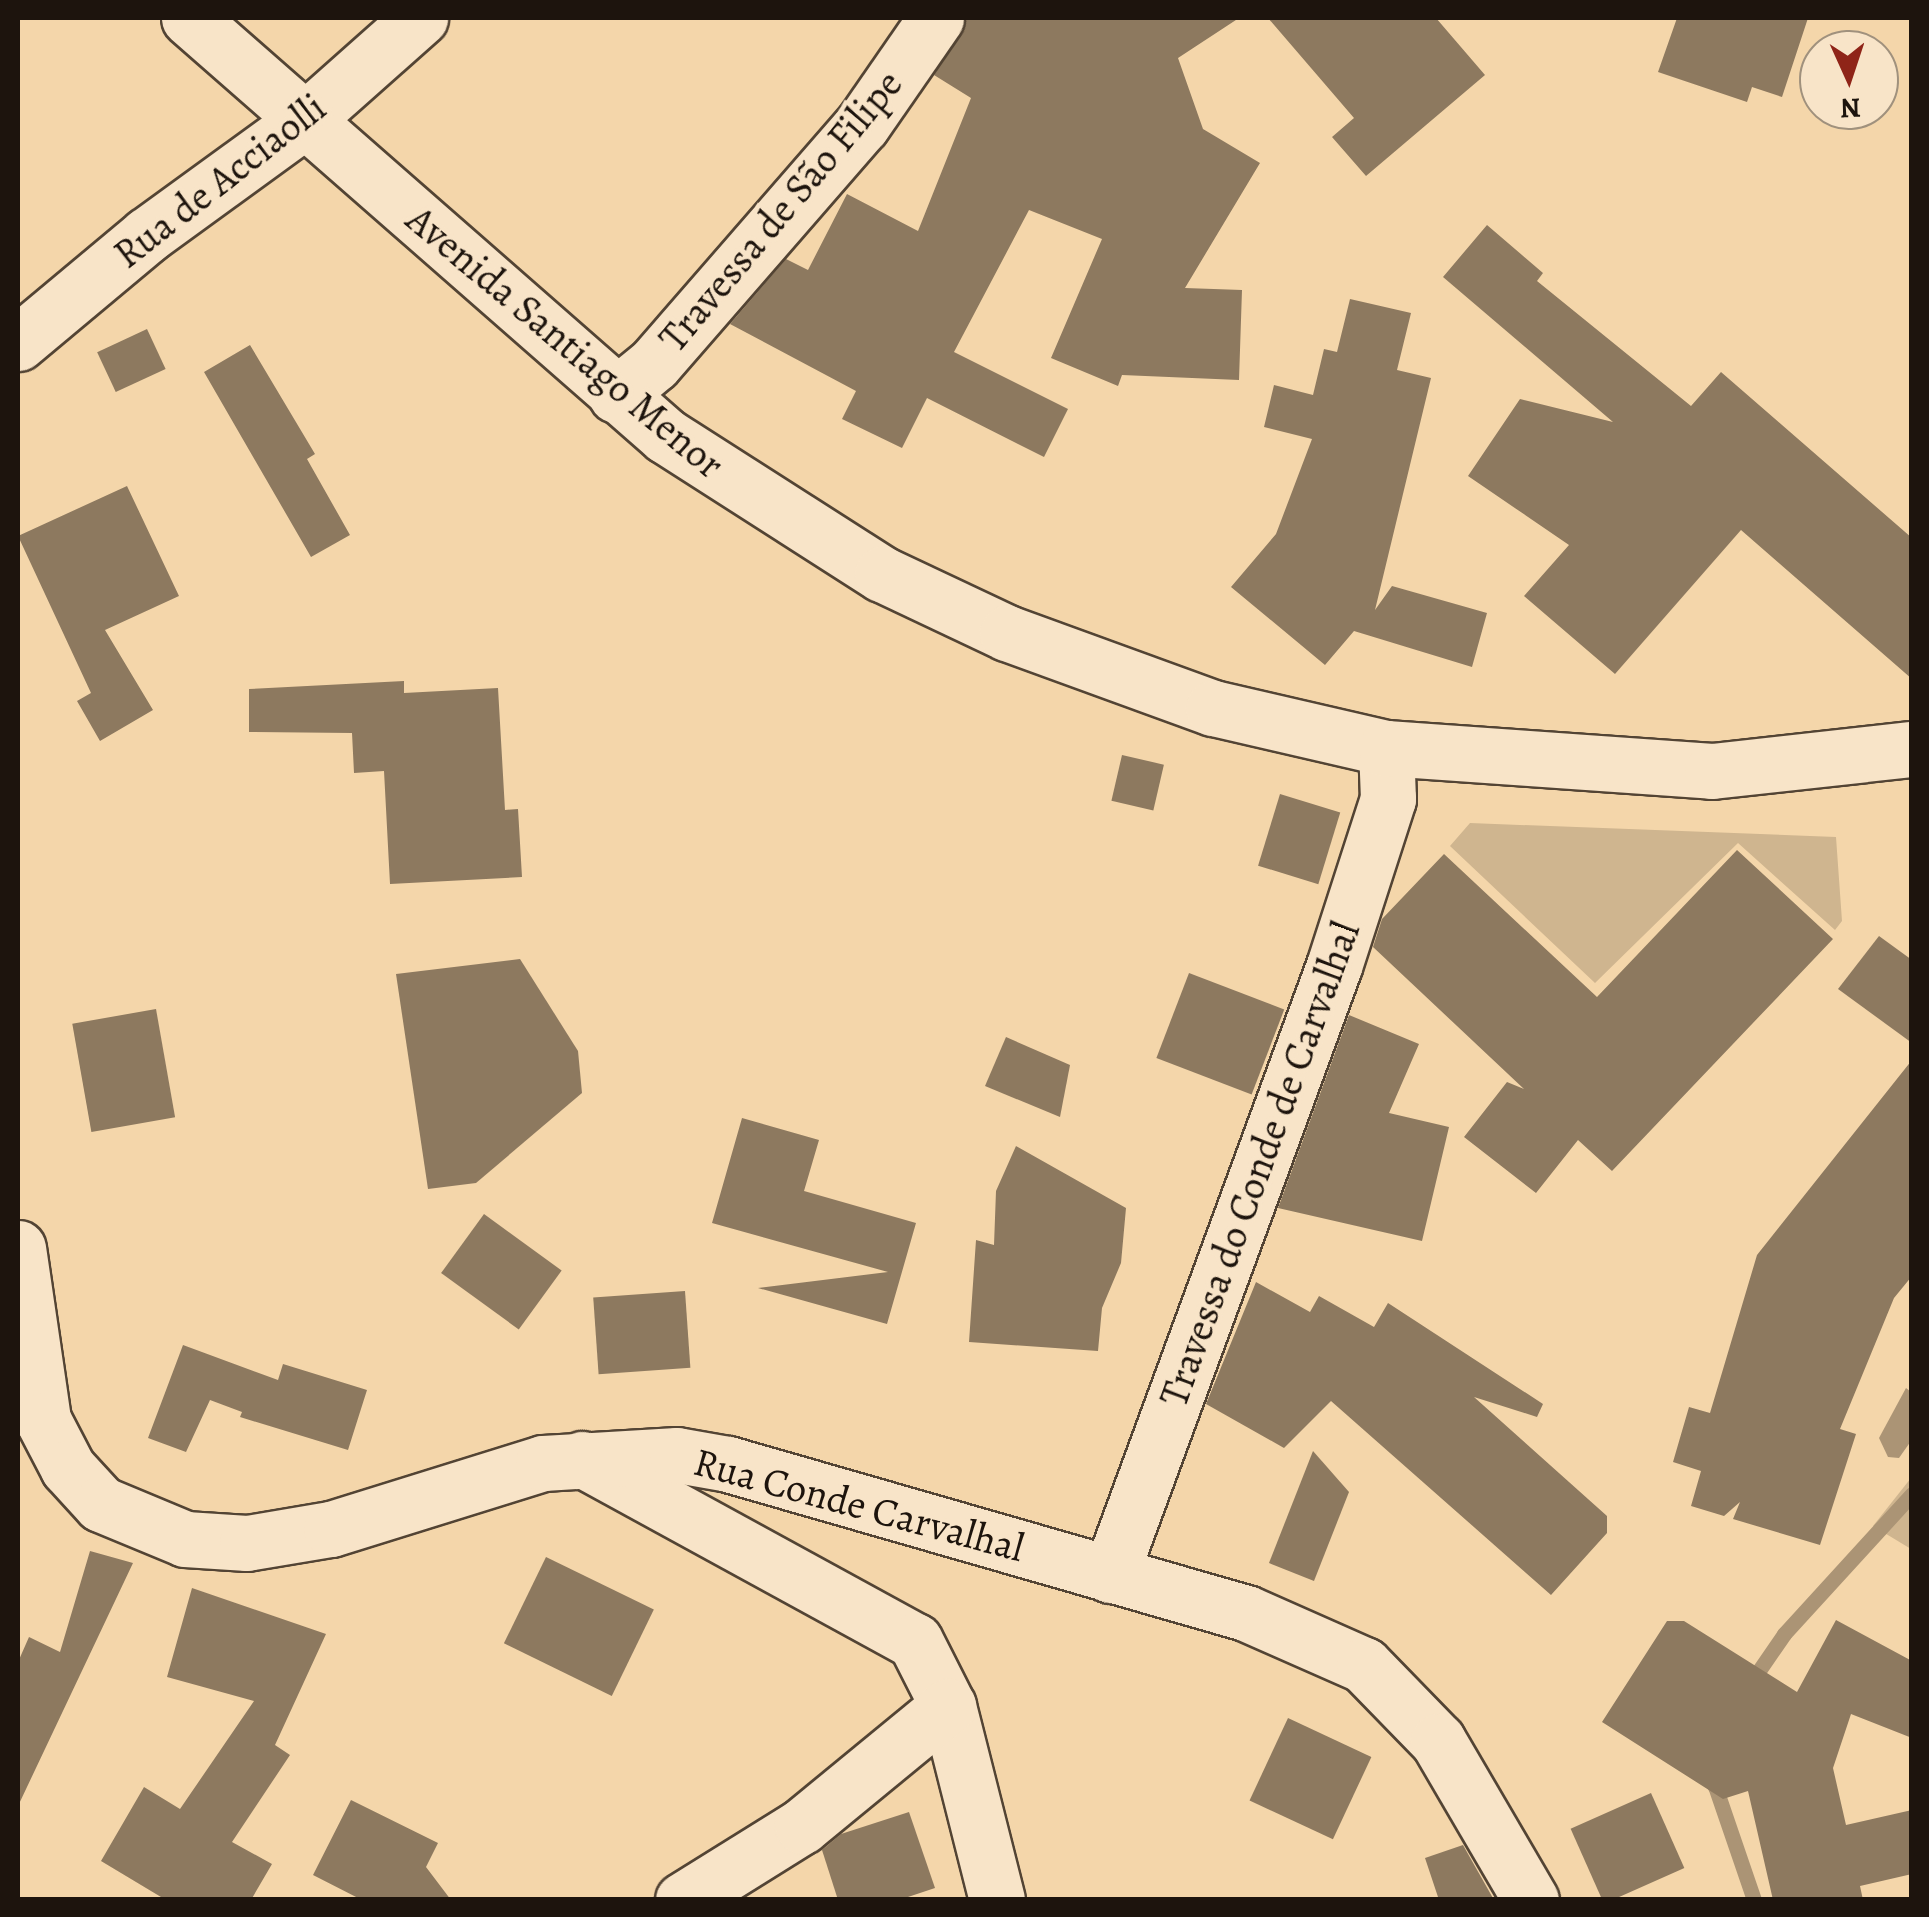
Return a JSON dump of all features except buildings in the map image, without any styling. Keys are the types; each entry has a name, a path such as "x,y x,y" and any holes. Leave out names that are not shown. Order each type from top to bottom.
{"street":[{"name":"Avenida Santiago Menor","path":"189,18 616,395 765,504 882,574 1007,634 1213,708 1386,748 1712,772 1912,749"},
{"name":"Rua de Acciaolli","path":"18,343 147,236 305,120 420,18"},
{"name":"Travessa de São Filipe","path":"616,395 654,364 862,125 936,18"},
{"name":"Travessa do Conde de Carvalhal","path":"1110,1575 1334,966 1388,799 1386,748"},
{"name":"Rua Conde Carvalhal","path":"18,1248 43,1420 68,1468 101,1504 186,1538 247,1544 330,1529 544,1463 676,1454 728,1464 1246,1613 1364,1665 1438,1741 1531,1900"},
{"path":"582,1460 915,1641 948,1706 998,1900"},
{"path":"683,1900 802,1826 948,1706"}],"shaded area":[{"path":"1470,823 1836,837 1842,921 1835,930 1738,843 1595,983 1450,846"},
{"path":"1906,1388 1911,1392 1911,1441 1899,1458 1888,1457 1879,1438"},
{"path":"1911,1478 1911,1549 1873,1526"}],"waterway":[{"path":"1749,1685 1784,1634 1912,1494"},
{"path":"1718,1778 1715,1786 1754,1900"}]}
